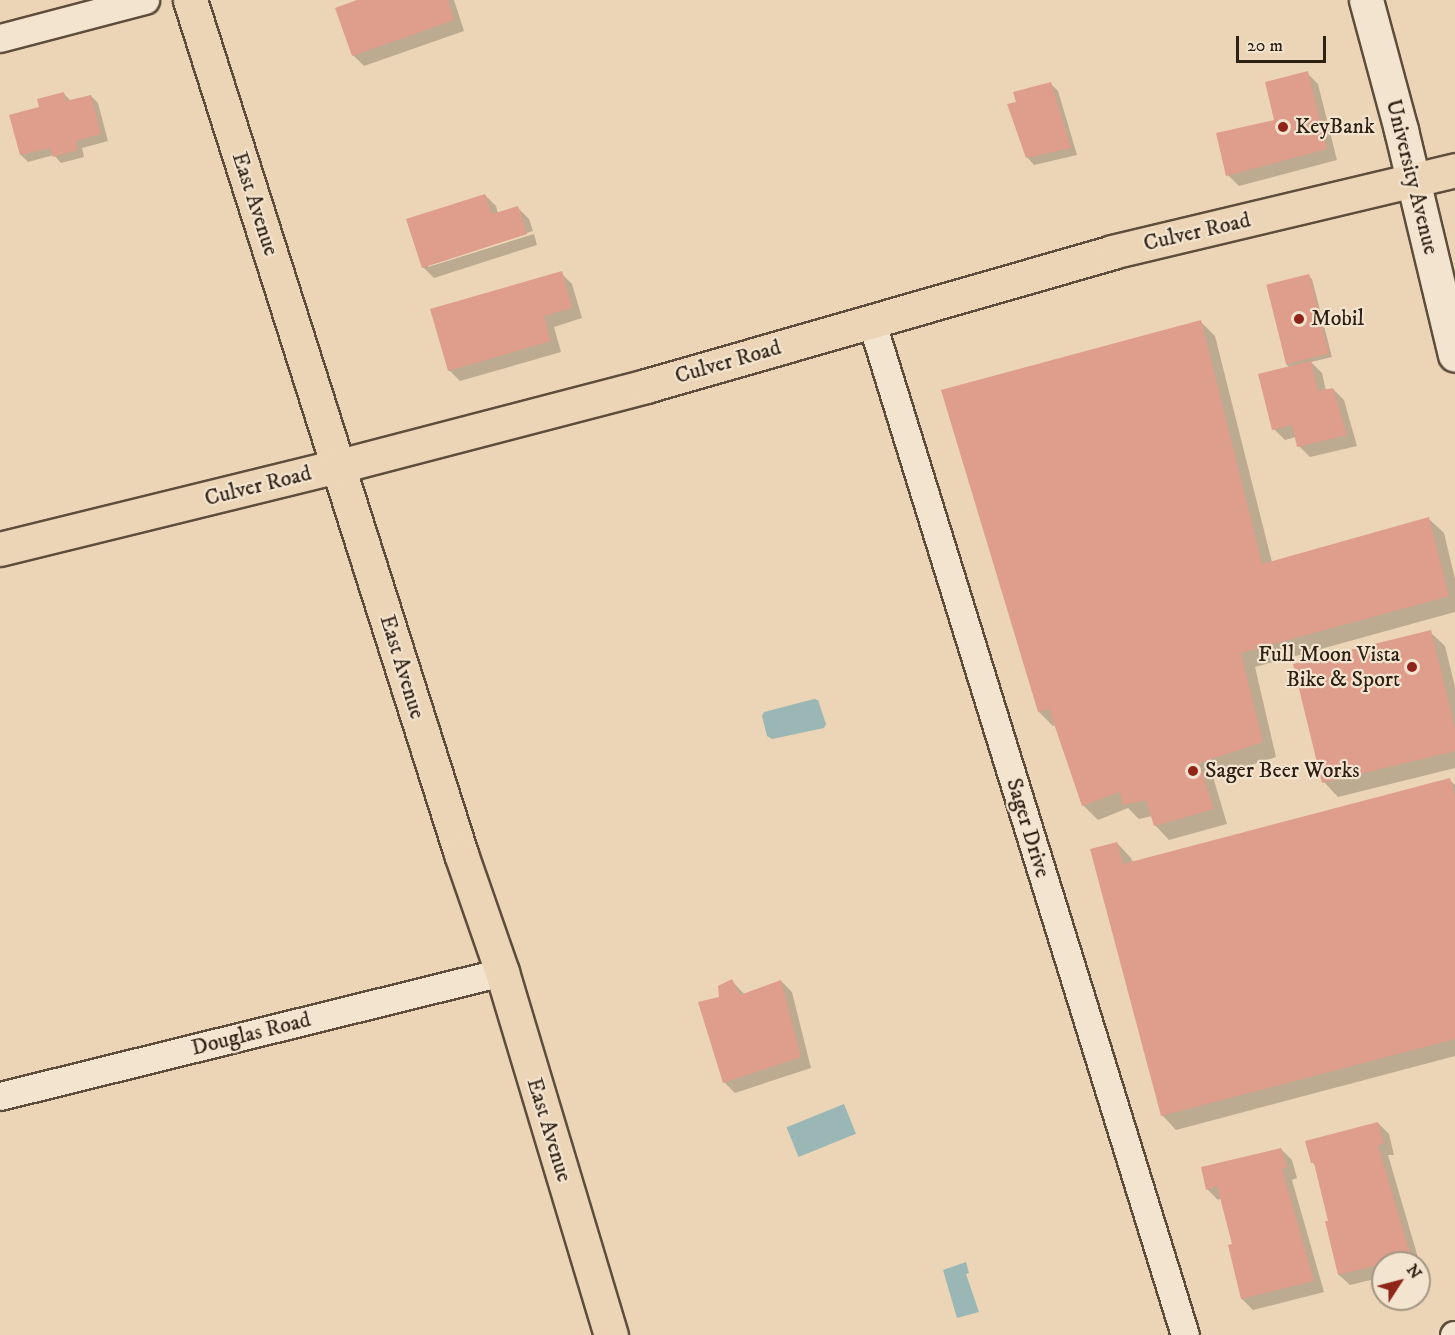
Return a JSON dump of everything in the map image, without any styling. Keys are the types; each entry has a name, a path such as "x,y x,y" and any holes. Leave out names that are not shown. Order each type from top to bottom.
{"main road":[{"name":"East Avenue","path":"190,0 461,854 501,972 611,1335"},
{"name":"University Avenue","path":"1366,0 1414,180 1455,355"},
{"name":"Culver Road","path":"0,549 339,466 645,387 1112,252 1455,170"}],"street":[{"path":"0,38 145,0"},
{"name":"Sager Drive","path":"871,321 1185,1335"},
{"name":"Douglas Road","path":"0,1096 501,972"}],"water":[{"path":"814,699 818,700 826,724 824,728 772,739 767,736 762,716 764,712"},
{"path":"844,1104 856,1134 799,1157 787,1127"},
{"path":"966,1262 969,1273 966,1274 979,1312 957,1318 943,1270"}],"building":[{"path":"357,0 448,0 454,20 352,56 335,8"},
{"name":"KeyBank","path":"1308,71 1327,149 1226,176 1216,133 1274,120 1265,82"},
{"path":"1051,82 1071,148 1026,158 1007,104 1016,102 1013,92"},
{"path":"64,92 66,101 91,95 101,134 76,141 78,150 53,157 50,148 20,155 9,115 39,107 37,99"},
{"path":"485,194 492,214 518,206 527,234 422,268 406,219"},
{"path":"562,271 572,308 544,316 551,341 448,371 430,309"},
{"path":"1309,274 1329,354 1286,364 1266,285"},
{"path":"1201,320 1262,564 1429,517 1449,596 1241,653 1263,742 1199,763 1214,809 1154,826 1146,800 1123,805 1120,792 1082,806 1049,709 1038,712 941,390"},
{"path":"1311,361 1318,391 1333,388 1347,435 1297,447 1292,425 1272,430 1258,374"},
{"path":"1431,630 1455,728 1455,751 1322,783 1293,664"},
{"path":"1450,778 1455,796 1455,1039 1161,1116 1090,849 1117,842 1123,864"},
{"path":"732,979 740,995 781,980 801,1057 723,1083 698,1002 719,997 718,986"},
{"path":"1378,1122 1384,1144 1378,1145 1409,1251 1371,1251 1371,1267 1338,1275 1314,1163 1311,1163 1305,1141"},
{"path":"1281,1148 1287,1167 1282,1169 1314,1281 1241,1299 1228,1245 1232,1244 1217,1186 1206,1190 1201,1167"}],"place":[{"name":"KeyBank","path":"1283,127"},
{"name":"Mobil","path":"1299,319"},
{"name":"Full Moon Vista Bike & Sport","path":"1412,667"},
{"name":"Sager Beer Works","path":"1193,771"}]}
